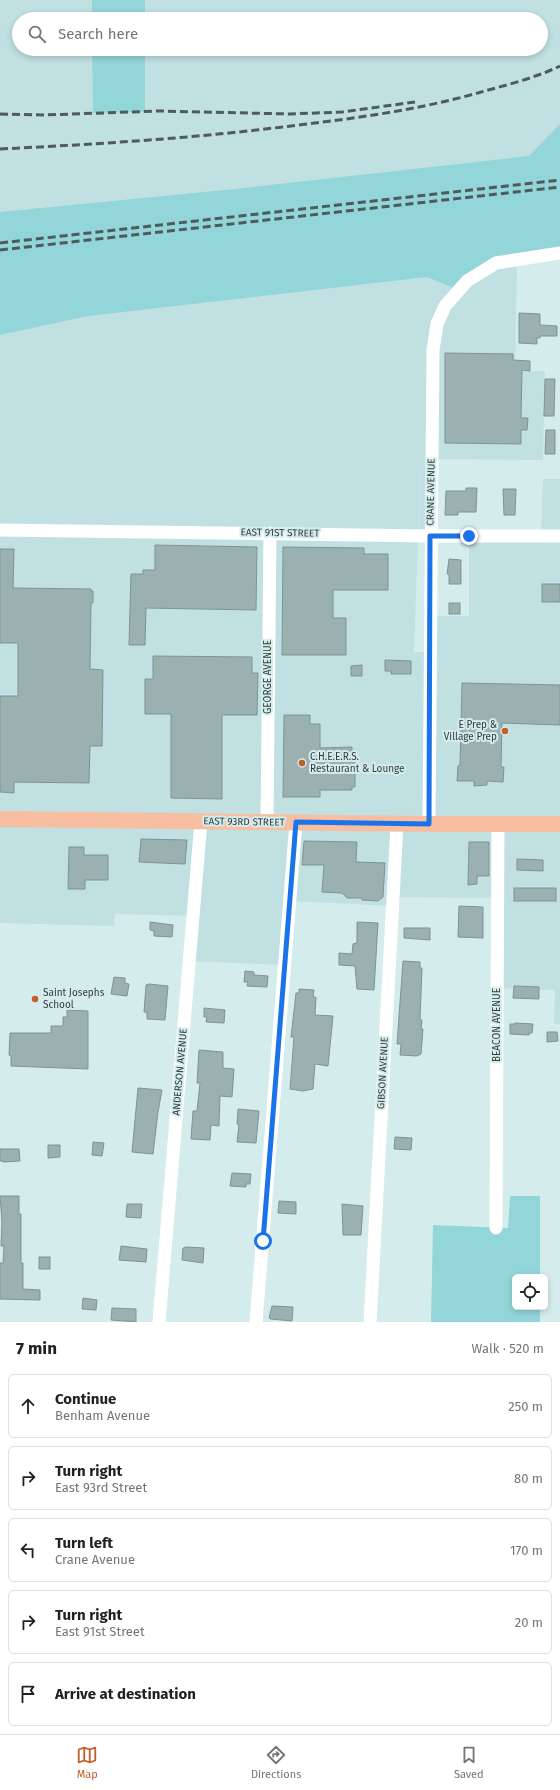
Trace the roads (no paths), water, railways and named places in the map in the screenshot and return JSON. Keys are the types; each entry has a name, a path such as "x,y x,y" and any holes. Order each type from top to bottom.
{"main road":[{"name":"EAST 93RD STREET","path":"0,818 397,824 560,824"}],"street":[{"name":"CRANE AVENUE","path":"429,824 430,536 433,350 437,324 445,306 467,281 496,263 560,253"},
{"name":"EAST 91ST STREET","path":"0,530 430,536 560,536"},
{"name":"GEORGE AVENUE","path":"267,822 270,533"},
{"name":"ANDERSON AVENUE","path":"159,1322 201,821"},
{"path":"256,1322 296,822"},
{"name":"BEACON AVENUE","path":"496,1228 498,823"},
{"name":"GIBSON AVENUE","path":"370,1322 397,824"}],"railway":[{"path":"0,149 187,137 261,130 365,116 452,100 506,85 550,71 560,66"},
{"path":"0,114 44,115 159,111 290,114 342,112 415,102"},
{"path":"0,243 560,180"},
{"path":"0,250 560,187"}],"place":[{"name":"E Prep & Village Prep","path":"505,731"},
{"name":"C.H.E.E.R.S. Restaurant & Lounge","path":"302,763"},
{"name":"Saint Josephs School","path":"35,999"}]}
